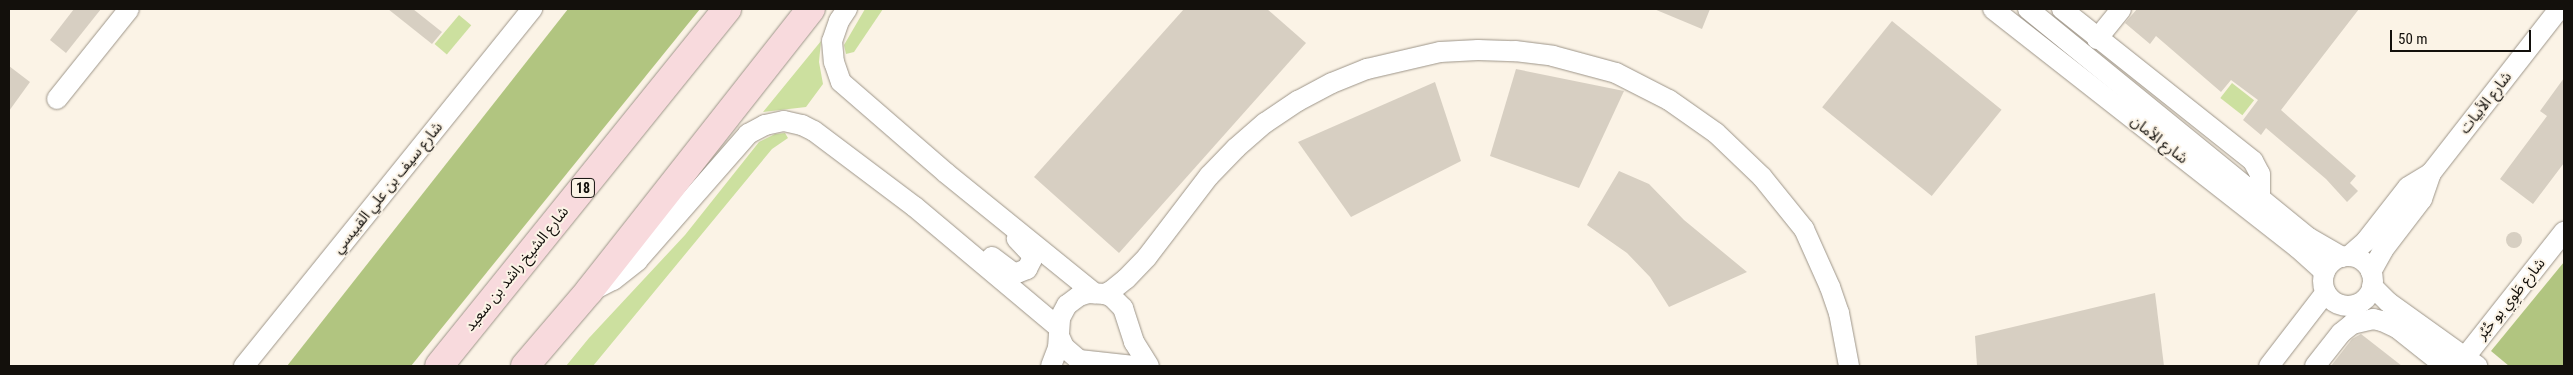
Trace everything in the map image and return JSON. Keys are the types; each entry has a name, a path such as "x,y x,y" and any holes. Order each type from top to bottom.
{"main road":[{"name":"شارع الشيخ راشد بن سعيد","path":"439,366 727,9"},
{"path":"525,366 589,291 811,9"}],"street":[{"path":"57,99 129,9"},
{"name":"شارع سيف بن علي القبيسي","path":"244,366 532,9"},
{"path":"847,9 839,21 832,41 834,62 841,82 946,174 1099,293 1112,297 1123,308 1134,342 1149,366"},
{"name":"شارع الأمان","path":"1993,9 2260,199 2309,238 2345,257"},
{"name":"شارع الأمان","path":"2028,9 2325,272"},
{"path":"2062,9 2097,39 2253,161 2260,174 2260,199"},
{"path":"2097,39 2121,9"},
{"name":"شارع الأبيات","path":"2371,279 2383,250 2422,199 2431,173 2559,9"},
{"path":"1051,366 1059,333 1060,318 1067,305 1079,296 1116,288 1135,271 1208,176 1236,148 1266,123 1298,101 1332,83 1390,63 1440,52 1478,50 1515,51 1552,56 1616,72 1669,100 1690,114 1740,155 1785,203 1804,229 1833,296 1849,366"},
{"path":"589,291 613,280 637,261 741,141 765,125 793,122 814,131 915,207 1059,333 1064,347 1079,360 1134,366"},
{"name":"شارع الأبيات","path":"2345,257 2366,241 2408,186 2431,173"},
{"path":"915,207 942,220 1012,272 1027,269 1032,259 1029,249 958,194 950,185 946,174"},
{"name":"شارع طَوِي بو حُبُر","path":"2466,363 2564,232"},
{"path":"2371,279 2366,298 2354,305 2335,302 2326,292 2323,279 2325,272 2334,260 2345,257 2362,261 2371,279 2388,302 2466,363"},
{"path":"2275,365 2326,292"},
{"path":"2315,366 2342,333 2352,324 2373,319 2382,320 2397,328 2445,366"}],"green space":[{"path":"568,9 700,9 411,366 287,366"},
{"path":"865,9 883,9 854,52 846,54 844,45"},
{"path":"459,15 471,25 447,54 435,44"},
{"path":"821,41 819,62 823,84 806,107 763,112"},
{"path":"2232,83 2254,100 2242,115 2220,98"},
{"path":"785,133 788,138 772,149 593,366 566,366 589,338 685,235 759,142 775,134"},
{"path":"2564,262 2564,365 2509,366 2491,351"}],"building":[{"path":"74,9 101,9 66,53 50,40"},
{"path":"388,9 413,9 442,32 432,44"},
{"path":"1184,9 1267,9 1306,43 1119,253 1034,177"},
{"path":"1654,9 1710,9 1702,29"},
{"path":"2137,9 2359,9 2281,110 2356,176 2350,183 2358,191 2347,202 2326,179 2266,128 2261,135 2243,120 2258,100 2231,80 2221,92 2156,36 2150,44 2125,23"},
{"path":"1892,21 2002,110 1932,196 1822,107"},
{"path":"9,66 30,82 9,111"},
{"path":"1516,69 1624,91 1579,188 1490,156"},
{"path":"2564,78 2564,163 2533,204 2500,179 2547,116 2540,111"},
{"path":"1435,82 1461,161 1351,217 1298,142"},
{"path":"1619,171 1649,184 1684,220 1747,272 1669,307 1650,277 1627,253 1587,225"},
{"path":"2514,232 2520,234 2522,240 2520,246 2514,248 2508,246 2506,240 2508,234"},
{"path":"2155,293 2164,366 1977,366 1975,336"},
{"path":"2361,334 2402,366 2331,366 2352,339"}]}
